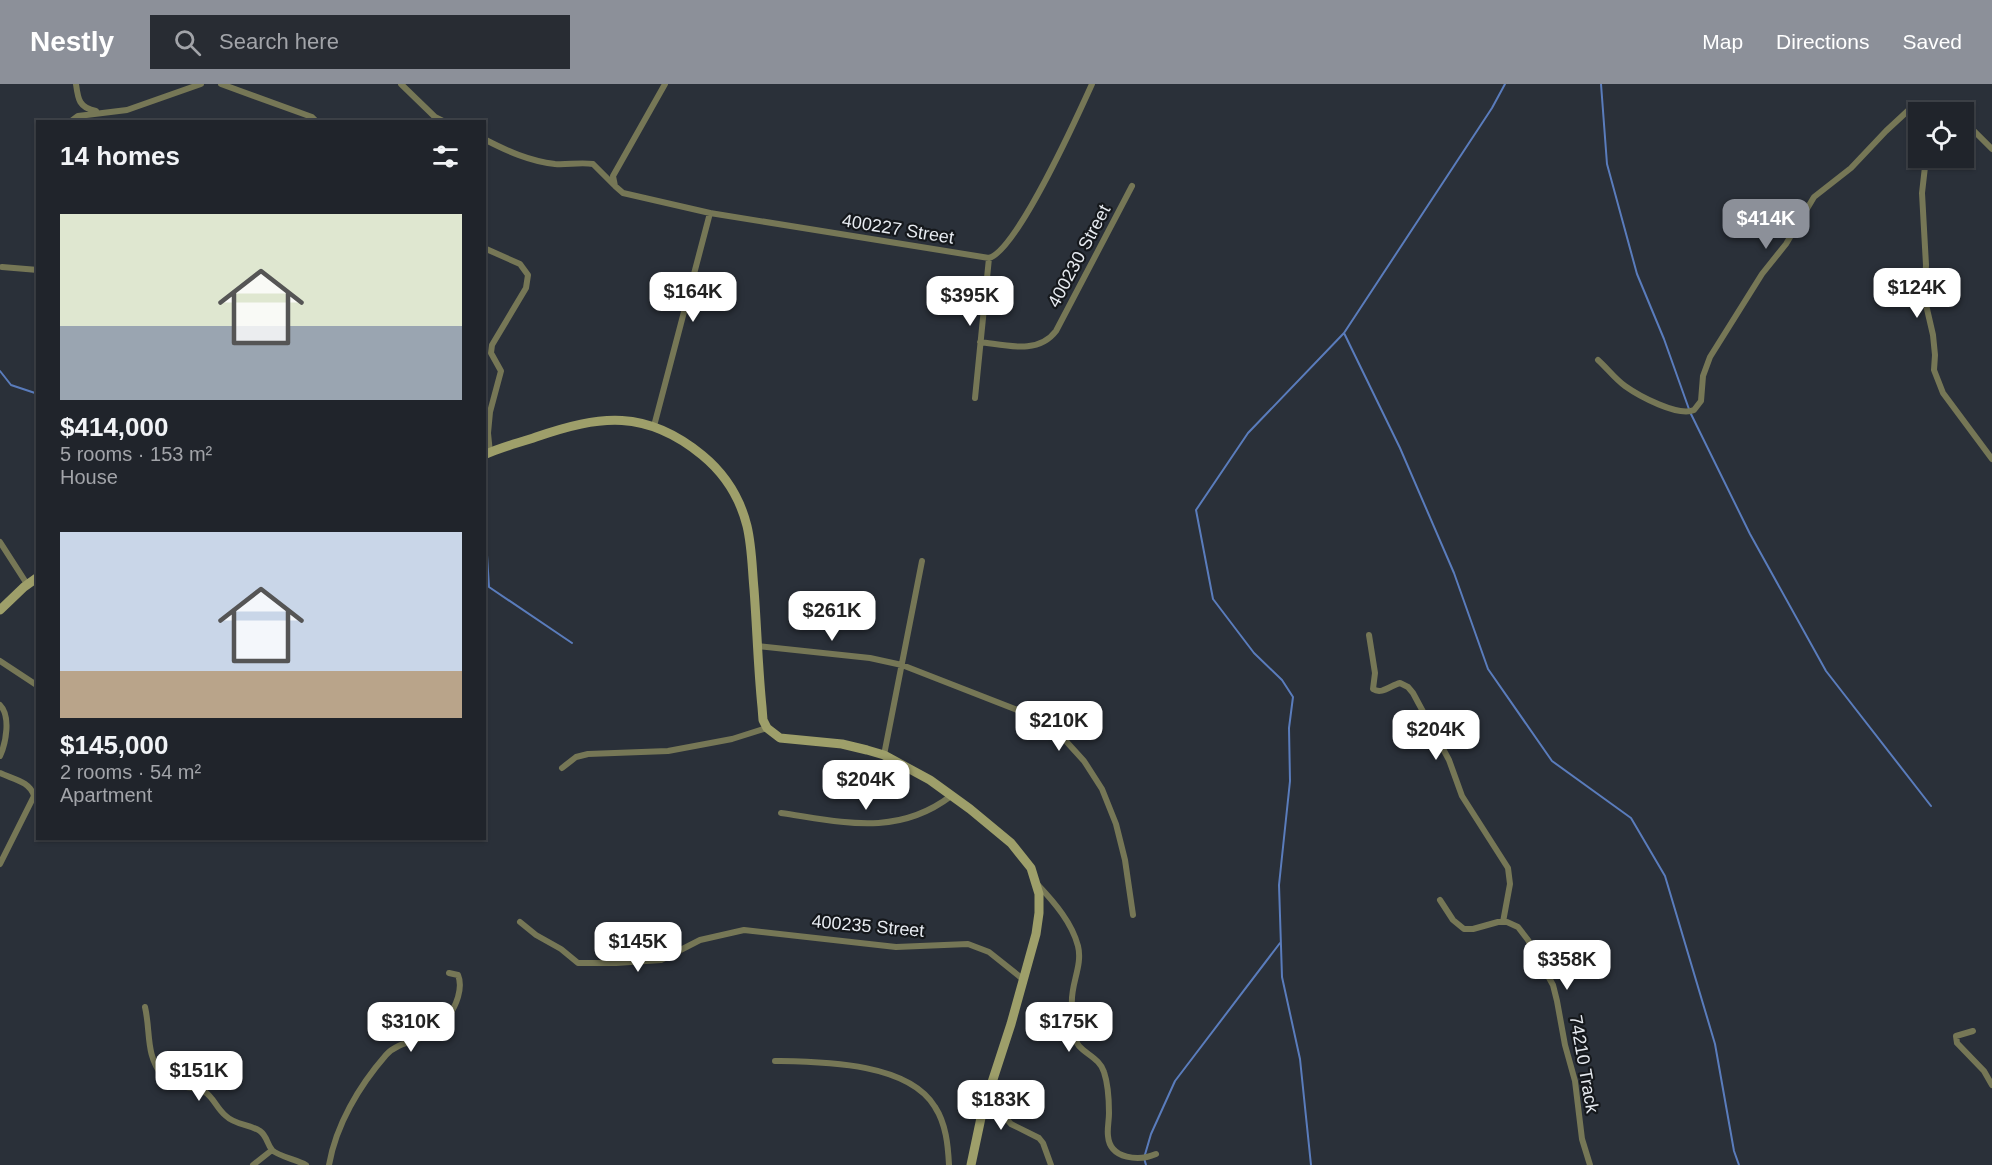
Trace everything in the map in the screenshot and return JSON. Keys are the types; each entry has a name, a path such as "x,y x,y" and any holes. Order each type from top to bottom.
{"street":[{"path":"76,84 79,100 84,108 107,113"},
{"path":"72,120 75,117 143,105 201,84"},
{"path":"221,84 276,103 314,120"},
{"path":"401,84 441,120"},
{"path":"615,186 613,176 665,84"},
{"path":"975,398 989,258 1000,253 1014,235 1061,149 1092,84"},
{"path":"1598,360 1624,385 1636,393 1681,413 1694,410 1701,401 1703,376 1710,357 1762,274 1786,244 1814,196 1851,168 1908,111"},
{"path":"1974,131 1992,149"},
{"path":"486,139 510,152 532,160 556,164 592,164 615,186"},
{"path":"1925,168 1922,193 1926,265 1924,296 1933,335 1934,370 1943,393 1992,459"},
{"name":"400227 Street","path":"615,186 623,193 710,213 989,258"},
{"name":"400230 Street","path":"980,342 1034,346 1050,339 1056,332 1132,186"},
{"path":"654,426 710,213"},
{"path":"486,249 520,264 528,274 526,288 492,345 491,353 501,371 490,412 487,454 580,423 619,420 654,426 676,436 708,460 725,479 747,526 751,552 763,720 767,728 780,738 842,744 884,755 930,780 951,796 1011,843 1030,868 1036,883 1039,913 1024,980 982,1113 971,1165"},
{"path":"2,267 36,270"},
{"path":"0,542 27,584"},
{"path":"884,755 922,580 922,561"},
{"path":"0,610 36,578"},
{"path":"1369,635 1375,673 1373,689 1379,692 1401,683 1413,693 1449,760 1462,796 1508,868 1510,884 1503,922 1464,929 1453,920 1440,900"},
{"path":"758,646 870,658 902,665 1038,718 1064,739 1084,761 1102,789 1116,824 1125,860 1133,915"},
{"path":"0,661 36,685"},
{"path":"0,705 6,712 4,743 0,756"},
{"path":"562,768 576,757 588,754 668,751 732,739 767,728"},
{"path":"0,773 26,784 34,796 0,864"},
{"path":"781,813 876,824 897,822 924,813 951,796"},
{"path":"1036,883 1067,919 1079,950 1072,993 1075,1033 1078,1044 1100,1063 1103,1069 1109,1113 1109,1141 1116,1152 1126,1156 1144,1158 1156,1154"},
{"name":"400235 Street","path":"520,922 536,935 561,949 575,962 582,963 661,960 700,940 744,930 896,947 968,944 989,952 1024,980"},
{"name":"74210 Track","path":"1503,922 1513,924 1522,931 1553,985 1575,1081 1580,1130 1590,1165"},
{"path":"329,1165 343,1120 375,1069 393,1049 435,1031 451,1013 456,1005 460,983 458,975 449,973"},
{"path":"145,1007 148,1019 148,1046 151,1056 167,1083 180,1088 203,1090 228,1119 261,1132 272,1150 306,1165"},
{"path":"1974,1031 1957,1035 1956,1040 1984,1071 1992,1085"},
{"path":"775,1061 838,1064 869,1069 902,1080 920,1090 940,1115 946,1136 949,1165"},
{"path":"994,1076 1003,1115 1011,1124 1039,1138 1051,1165"},
{"path":"253,1165 272,1150"}],"waterway":[{"path":"1311,1165 1300,1059 1282,977 1279,885 1290,781 1289,728 1293,697 1282,680 1254,653 1213,599 1196,510 1248,433 1344,333 1492,108 1505,84"},
{"path":"1601,84 1607,164 1637,274 1664,339 1690,412 1750,534 1826,671 1931,806"},
{"path":"1344,333 1400,448 1454,573 1488,669 1552,761 1631,818 1665,876 1715,1044 1734,1151 1739,1165"},
{"path":"0,371 11,385 36,393"},
{"path":"486,539 489,587 572,643"},
{"path":"1146,1165 1144,1158 1151,1134 1175,1081 1280,943"}]}
